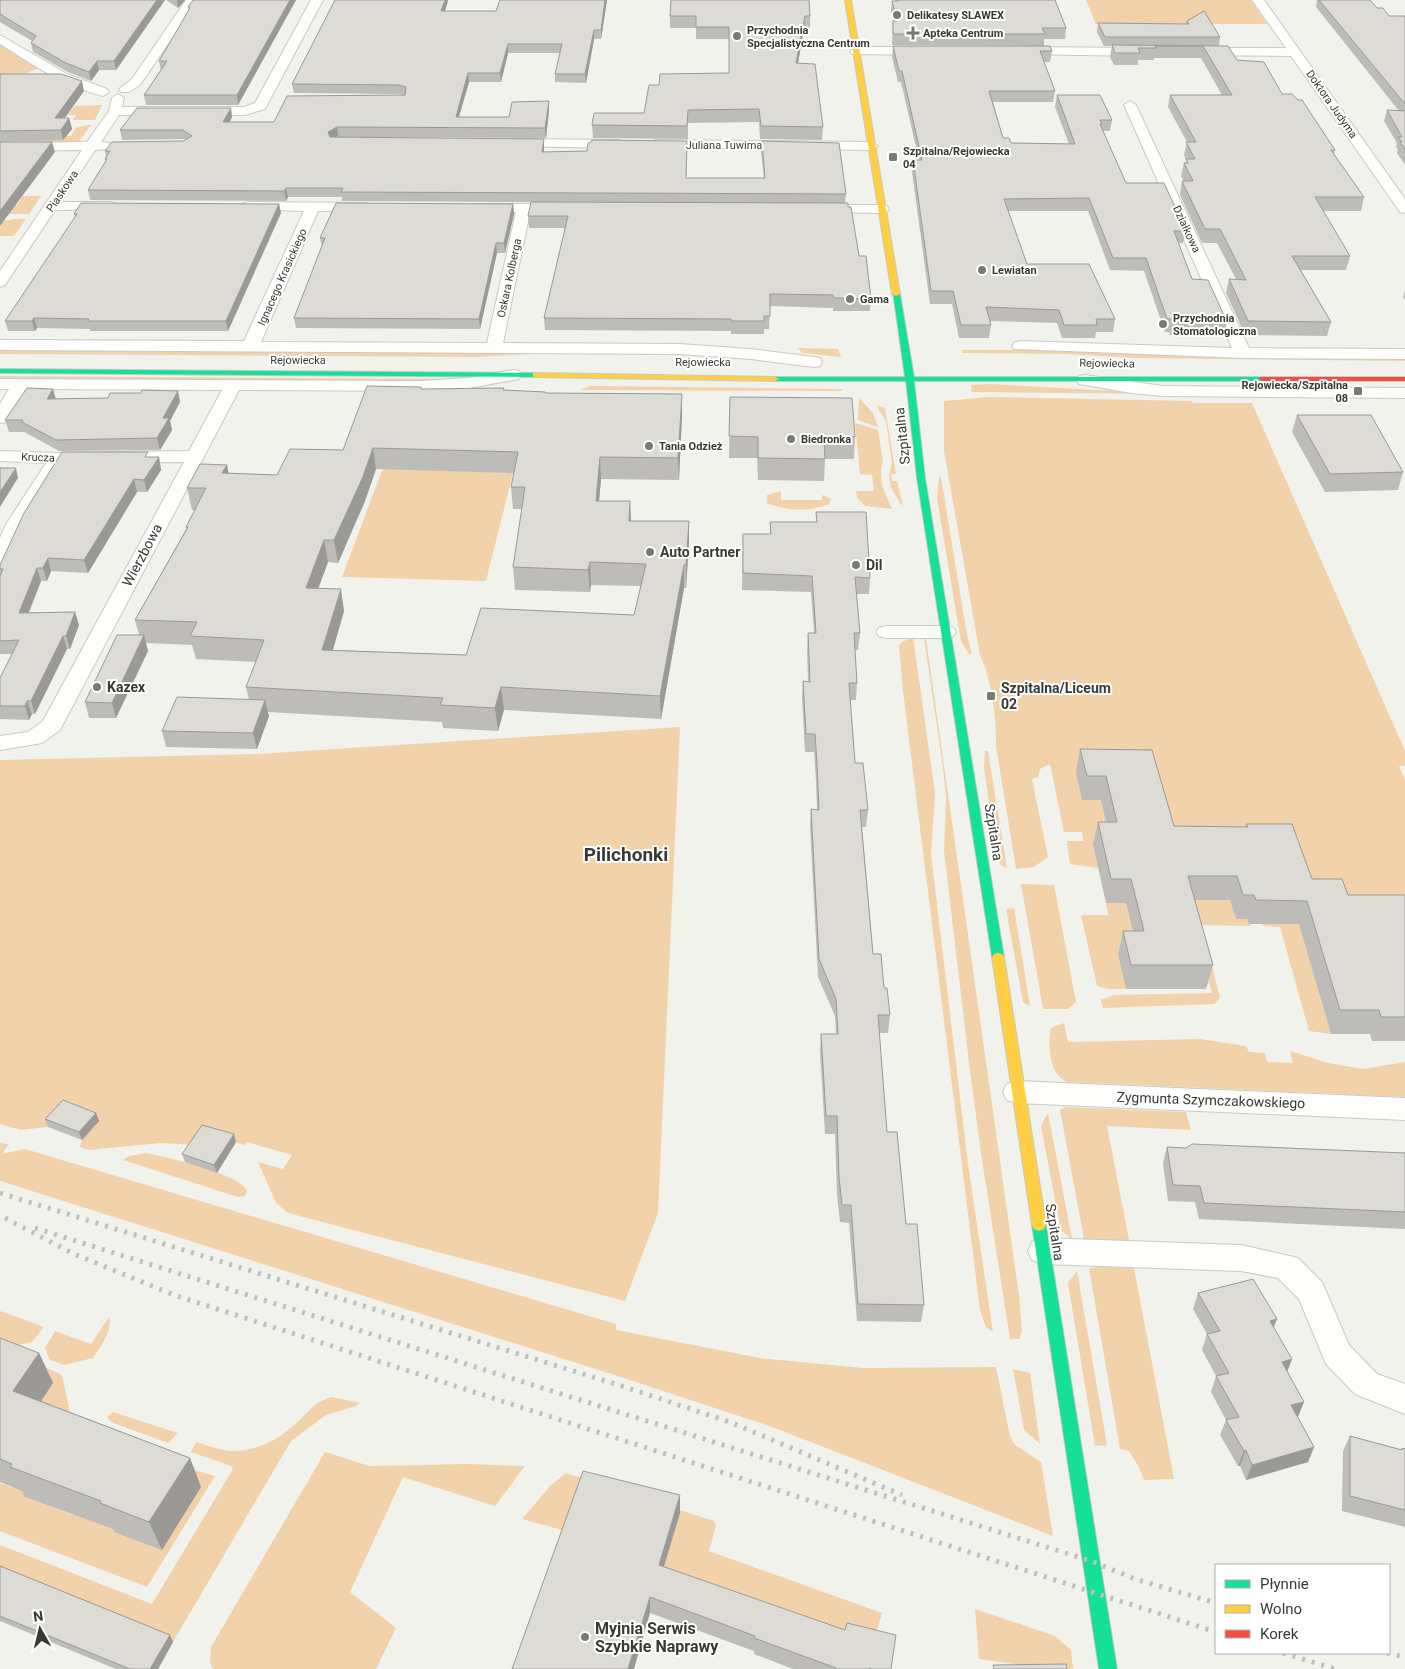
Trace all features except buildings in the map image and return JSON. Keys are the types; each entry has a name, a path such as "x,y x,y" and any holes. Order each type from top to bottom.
{"main road":[{"name":"Szpitalna","path":"848,0 910,380 921,478 985,874 1017,1092 1108,1669"},
{"name":"Rejowiecka","path":"695,362 819,362"},
{"path":"1215,364 1405,365"},
{"name":"Rejowiecka","path":"0,371 513,374 910,380 1405,379"}],"street":[{"name":"Piaskowa","path":"0,282 92,146 119,99 136,82 192,0"},
{"path":"0,39 64,79 103,92 114,89 119,99 245,111 260,106 269,99 317,0"},
{"name":"Doktora Judyma","path":"1258,0 1405,208"},
{"path":"856,51 938,51"},
{"path":"1008,52 1156,52"},
{"path":"1186,52 1295,52"},
{"path":"39,78 64,79"},
{"name":"Działkowa","path":"1130,105 1243,353"},
{"name":"Juliana Tuwima","path":"497,143 871,146"},
{"path":"0,147 122,146"},
{"path":"52,206 124,206"},
{"path":"232,206 380,207"},
{"name":"Ignacego Krasickiego","path":"250,347 313,207"},
{"path":"467,208 574,208"},
{"name":"Oskara Kolberga","path":"494,348 524,208"},
{"path":"804,209 882,209"},
{"path":"0,345 679,349 751,354 819,362"},
{"path":"1020,346 1243,353 1405,354"},
{"name":"Rejowiecka","path":"0,384 420,386 469,383 513,374"},
{"path":"1078,379 1131,388 1163,391 1405,393"},
{"path":"0,418 21,384"},
{"name":"Wierzbowa","path":"0,743 34,738 52,725 232,386"},
{"name":"Krucza","path":"0,456 58,458 196,456"},
{"path":"0,561 15,526 58,458"},
{"path":"886,632 946,632"},
{"name":"Zygmunta Szymczakowskiego","path":"1017,1092 1405,1109"},
{"path":"1043,1251 1241,1258 1287,1267 1311,1291 1337,1354 1366,1384 1405,1399"}],"shaded area":[{"path":"1086,0 1251,0 1267,24 1096,24"},
{"path":"0,41 43,66 17,77 0,77"},
{"path":"102,105 95,120 73,120 76,115 67,115 75,106"},
{"path":"91,125 78,143 35,143 45,129 48,136 71,136 76,128"},
{"path":"23,196 41,196 29,214 0,214 6,205 17,205"},
{"path":"26,219 14,236 0,236 0,224 3,220"},
{"path":"798,348 838,349 841,357 802,353"},
{"path":"0,349 545,353 478,357 0,354"},
{"path":"962,350 1057,350 1165,355 1405,358 1405,361 1136,358 1066,354 962,353"},
{"path":"0,376 456,379 414,384 0,381"},
{"path":"992,384 1165,394 972,392 971,385"},
{"path":"591,386 841,389 842,391 580,390"},
{"path":"988,397 1252,403 1405,751 1405,766 1399,766 1405,780 1405,921 1165,841 1150,786 1082,800 1101,800 1112,846 1093,846 1098,868 1070,864 1067,841 1083,841 1082,832 1064,832 1050,764 1040,769 1038,777 1032,779 1048,857 1034,867 1016,869 996,746 992,699 980,655 944,451 944,401"},
{"path":"859,398 873,413 878,427 858,420"},
{"path":"876,405 885,408 896,474 891,474 892,481 897,481 903,507 891,488 889,474 892,463 886,421"},
{"path":"855,423 878,430 883,461 881,470 882,486 892,509 865,506 857,498 856,491 874,491 872,475 860,474"},
{"path":"383,468 513,473 486,581 342,577"},
{"path":"939,477 941,477 967,635 972,654 969,654 961,641 937,499"},
{"path":"781,491 781,500 822,500 822,495 831,499 829,504 822,507 798,510 782,508 767,503 767,495"},
{"path":"913,637 935,793 931,854 968,1164 993,1332 986,1327 980,1310 903,691 899,646 902,642"},
{"path":"924,638 926,638 1019,1295 1022,1332 1019,1339 1010,1339 981,1153 944,851 946,797 943,768"},
{"path":"680,727 658,1213 625,1301 288,1213 276,1203 258,1162 283,1169 292,1155 247,1142 245,1145 204,1134 197,1145 160,1143 89,1150 80,1147 82,1140 98,1121 21,1130 0,1124 0,760 257,754"},
{"path":"985,751 988,751 1007,868 1001,865 996,853 984,767"},
{"path":"1021,884 1054,885 1076,1002 1068,1009 1043,1009"},
{"path":"1191,900 1230,900 1236,919 1247,919 1251,926 1201,925"},
{"path":"1106,903 1126,903 1139,955 1118,955 1126,989 1108,989 1097,986 1081,915 1108,915"},
{"path":"1014,908 1030,1006 1023,1002 1006,909"},
{"path":"1262,919 1298,919 1331,1034 1309,1031 1280,927 1263,926"},
{"path":"1212,966 1220,998 1214,1004 1103,1008 1101,1000 1114,995 1212,993 1204,967"},
{"path":"1064,1023 1068,1042 1200,1039 1246,1046 1249,1052 1265,1053 1267,1062 1293,1063 1290,1051 1328,1063 1363,1069 1405,1062 1405,1097 1067,1082 1055,1071 1051,1059 1050,1046 1051,1028"},
{"path":"1065,1107 1186,1112 1191,1130 1107,1126 1130,1245 1085,1244 1060,1110"},
{"path":"1048,1113 1072,1239 1063,1232 1060,1226 1041,1126"},
{"path":"0,1143 9,1144 2,1154 25,1149 616,1324 616,1330 760,1358 863,1368 996,1367 1010,1436 1015,1445 1041,1462 1053,1536 772,1427 602,1371 0,1181"},
{"path":"147,1153 202,1167 232,1178 247,1191 245,1196 238,1197 123,1160 129,1156"},
{"path":"1133,1263 1174,1479 1144,1480 1139,1467 1129,1451 1120,1449 1089,1268"},
{"path":"1077,1271 1107,1445 1095,1446 1068,1283"},
{"path":"0,1311 44,1327 32,1342 11,1347 0,1343"},
{"path":"109,1317 108,1333 93,1358 64,1365 50,1360 45,1348 55,1331 91,1344"},
{"path":"38,1364 62,1375 71,1417 28,1421"},
{"path":"1013,1369 1030,1373 1040,1444 1024,1430"},
{"path":"331,1397 360,1403 326,1415 291,1441 173,1642 0,1571 0,1545 152,1604 233,1469 231,1466 191,1452 196,1442 228,1451 259,1447 282,1435 314,1406"},
{"path":"113,1412 178,1433 168,1443 111,1422 107,1417"},
{"path":"325,1452 369,1466 468,1464 525,1466 495,1506 403,1477 350,1592 396,1628 376,1669 213,1669 210,1662 211,1647"},
{"path":"183,1467 215,1476 147,1587 0,1531 0,1483 28,1493 25,1497 73,1515 75,1511"},
{"path":"566,1473 714,1521 716,1526 709,1551 882,1613 872,1647 569,1532 522,1519 550,1486"},
{"path":"975,1609 1055,1636 1071,1650 1073,1669 1048,1669 979,1659"}],"railway":[{"path":"0,1193 625,1387 730,1422 902,1495"},
{"path":"5,1218 74,1254 174,1295 1215,1632"},
{"path":"35,1228 1091,1561 1135,1579 1215,1603"},
{"path":"1286,1654 1335,1669"},
{"path":"1390,1654 1405,1657"}],"traffic: fast":[{"path":"896,294 913,398 921,478 998,957"},
{"path":"0,371 536,375"},
{"path":"775,379 1263,379"},
{"path":"1039,1225 1108,1669"}],"traffic: slow":[{"path":"848,0 896,294"},
{"path":"536,375 775,379"},
{"path":"998,957 1039,1225"}],"traffic: jam":[{"path":"1263,379 1405,379"}],"place":[{"name":"Delikatesy SLAWEX","path":"897,15"},
{"name":"Apteka Centrum","path":"913,33"},
{"name":"Przychodnia Specjalistyczna Centrum","path":"737,36"},
{"name":"Szpitalna/Rejowiecka 04","path":"893,157"},
{"name":"Lewiatan","path":"982,270"},
{"name":"Gama","path":"850,299"},
{"name":"Przychodnia Stomatologiczna","path":"1163,324"},
{"name":"Rejowiecka/Szpitalna 08","path":"1358,391"},
{"name":"Biedronka","path":"791,439"},
{"name":"Tania Odzież","path":"649,446"},
{"name":"Auto Partner","path":"650,552"},
{"name":"Dil","path":"856,565"},
{"name":"Kazex","path":"97,687"},
{"name":"Szpitalna/Liceum 02","path":"991,696"},
{"name":"Myjnia Serwis Szybkie Naprawy","path":"585,1637"}],"district":[{"name":"Pilichonki","path":"626,854"}]}
